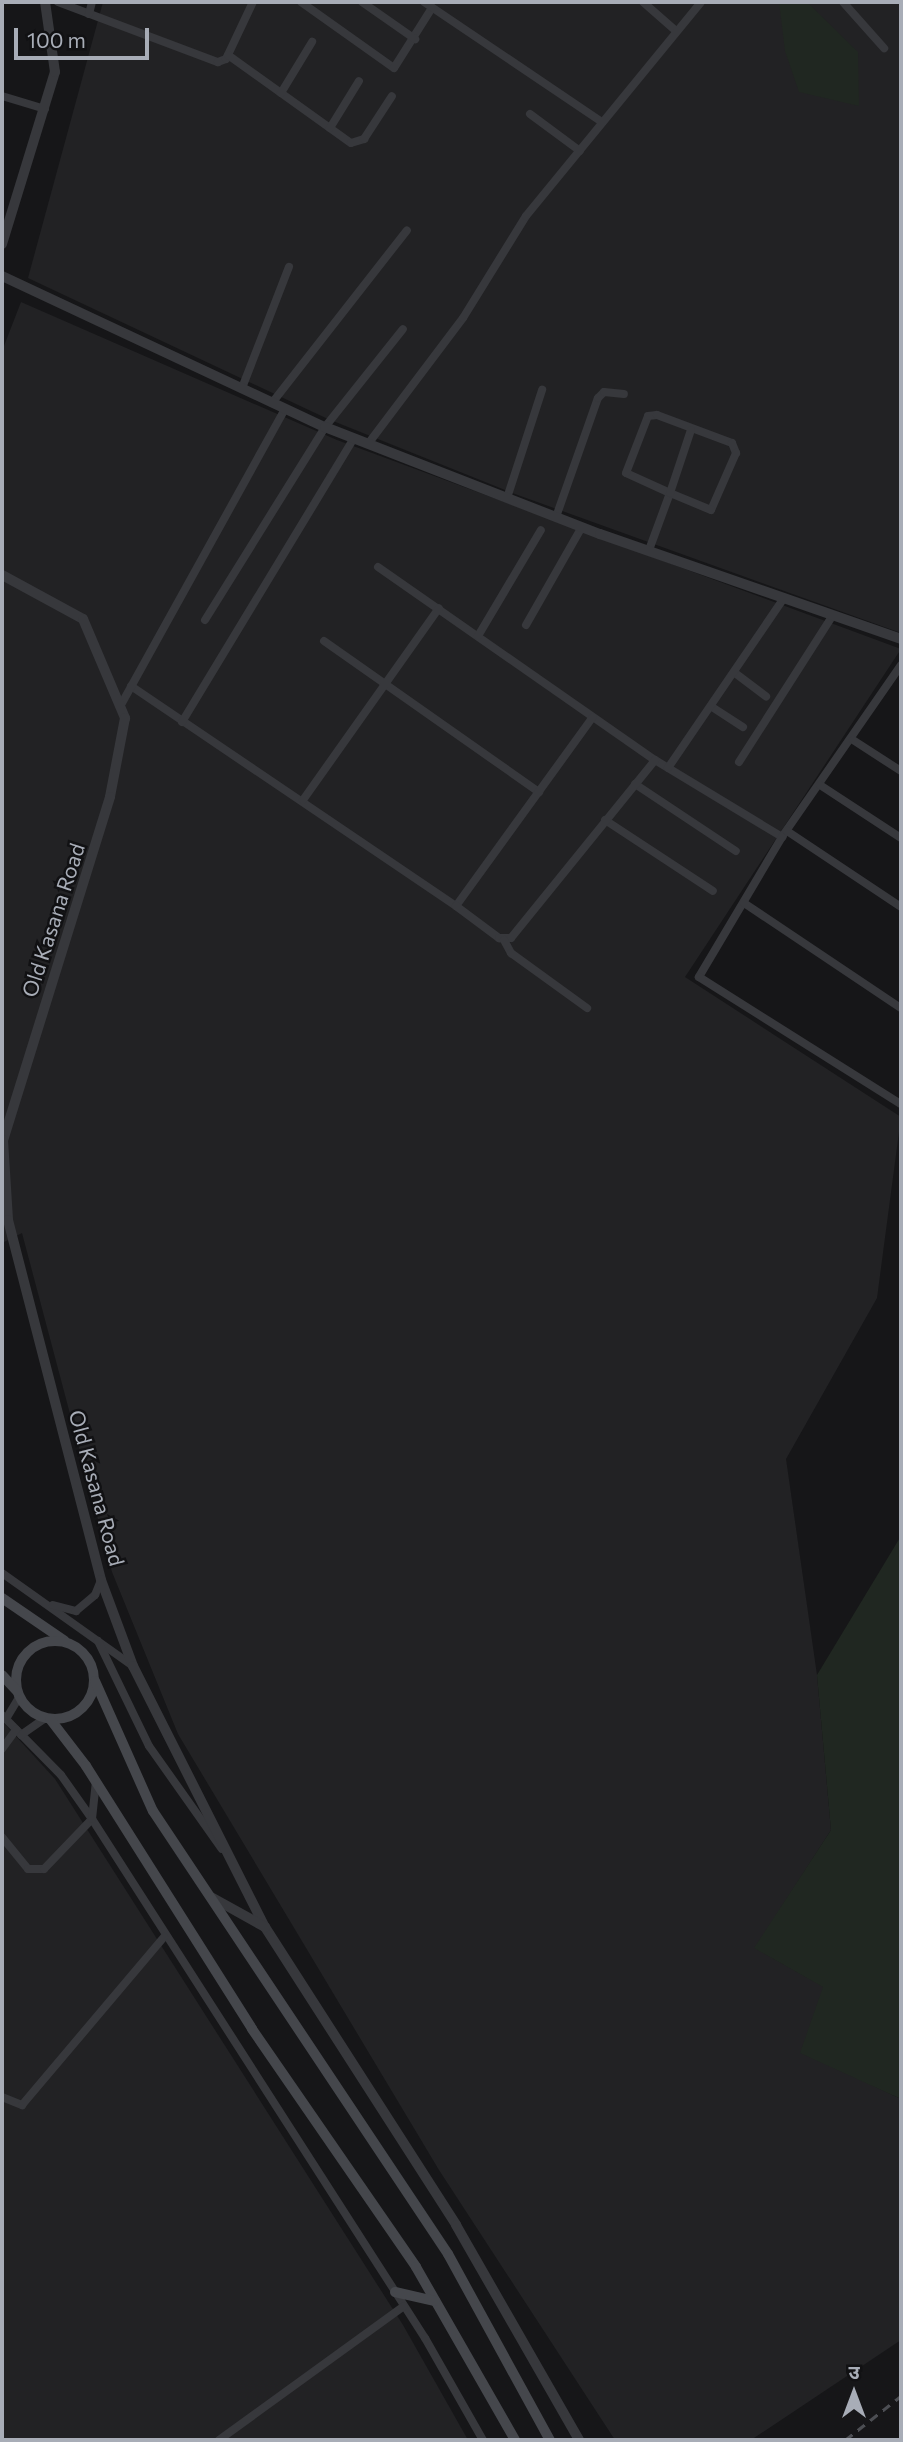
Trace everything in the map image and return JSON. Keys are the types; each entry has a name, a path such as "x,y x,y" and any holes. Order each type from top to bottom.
{"main road":[{"path":"2,1598 83,1651 153,1811 448,2255 550,2440"},
{"path":"18,1694 16,1670 26,1653 41,1642 65,1641"},
{"path":"2,1675 18,1694 47,1718 96,1781 435,2301 515,2440"},
{"path":"47,1718 81,1710 95,1681"},
{"path":"395,2292 435,2301"}],"street":[{"path":"2,244 45,109 55,58 45,2"},
{"path":"58,2 211,61 223,61 228,55 253,2"},
{"path":"89,14 92,2"},
{"path":"301,2 394,68 432,8"},
{"path":"362,2 415,38"},
{"path":"424,2 602,122"},
{"path":"643,2 676,31"},
{"path":"368,444 475,300 526,216 701,2"},
{"path":"844,2 884,48"},
{"path":"281,93 312,42"},
{"path":"228,55 330,128 358,143 392,96"},
{"path":"330,128 359,81"},
{"path":"2,96 45,109"},
{"path":"530,114 580,151"},
{"path":"272,403 407,230"},
{"path":"242,388 289,267"},
{"path":"2,276 285,409 368,444 582,527 901,639"},
{"path":"205,620 326,427 402,329"},
{"path":"507,498 542,390"},
{"path":"556,517 598,398 604,392 624,394"},
{"path":"122,703 285,409"},
{"path":"648,416 732,443 736,453 711,510 670,493 630,480 626,469 648,416"},
{"path":"649,550 691,429"},
{"path":"182,722 354,438"},
{"path":"526,625 582,527"},
{"path":"478,636 541,530"},
{"path":"379,567 655,760 784,834 901,907"},
{"name":"Old Kasana Road","path":"2,575 77,613 122,703 123,744 110,797 3,1140 8,1220 101,1580 134,1666 222,1849 265,1927 456,2225 579,2440"},
{"path":"668,768 784,598"},
{"path":"303,800 439,608"},
{"path":"739,762 833,615"},
{"path":"324,641 387,682 539,792"},
{"path":"901,666 853,740 784,834 699,977 901,1104"},
{"path":"735,673 766,696"},
{"path":"131,686 456,906 504,940 515,957 587,1008"},
{"path":"712,707 743,727"},
{"path":"456,906 593,717"},
{"path":"853,740 901,771"},
{"path":"504,940 514,935 655,760"},
{"path":"635,784 736,851"},
{"path":"820,785 901,838"},
{"path":"606,820 713,891"},
{"path":"744,903 901,1008"},
{"path":"2,1573 134,1666"},
{"path":"43,1602 76,1611 95,1595 101,1580"},
{"path":"98,1642 149,1746 222,1849"},
{"path":"18,1694 4,1717 61,1775 92,1819 164,1937 404,2306 482,2440"},
{"path":"2,1749 19,1732 47,1718"},
{"path":"2,1837 28,1869 38,1872 92,1819 96,1781"},
{"path":"208,1895 265,1927"},
{"path":"2,2097 22,2105 164,1937"},
{"path":"219,2440 404,2306"}],"shaded area":[{"path":"103,2 901,2 901,633 515,494 328,419 28,278"},
{"path":"779,2 807,2 858,52 859,106 799,92 785,51"},
{"path":"21,302 337,440 901,649 685,977 901,1117 877,1298 786,1459 817,1675 831,1830 755,1948 824,1987 857,2078 901,2099 901,2340 751,2440 615,2440 439,2170 178,1734 112,1572 22,1233 2,1243 2,351"},
{"path":"901,1536 901,2099 800,2053 823,1987 754,1948 831,1830 817,1675"},
{"path":"2,1721 55,1779 403,2325 468,2440 2,2440"}],"railway":[{"path":"845,2440 901,2396"}]}
